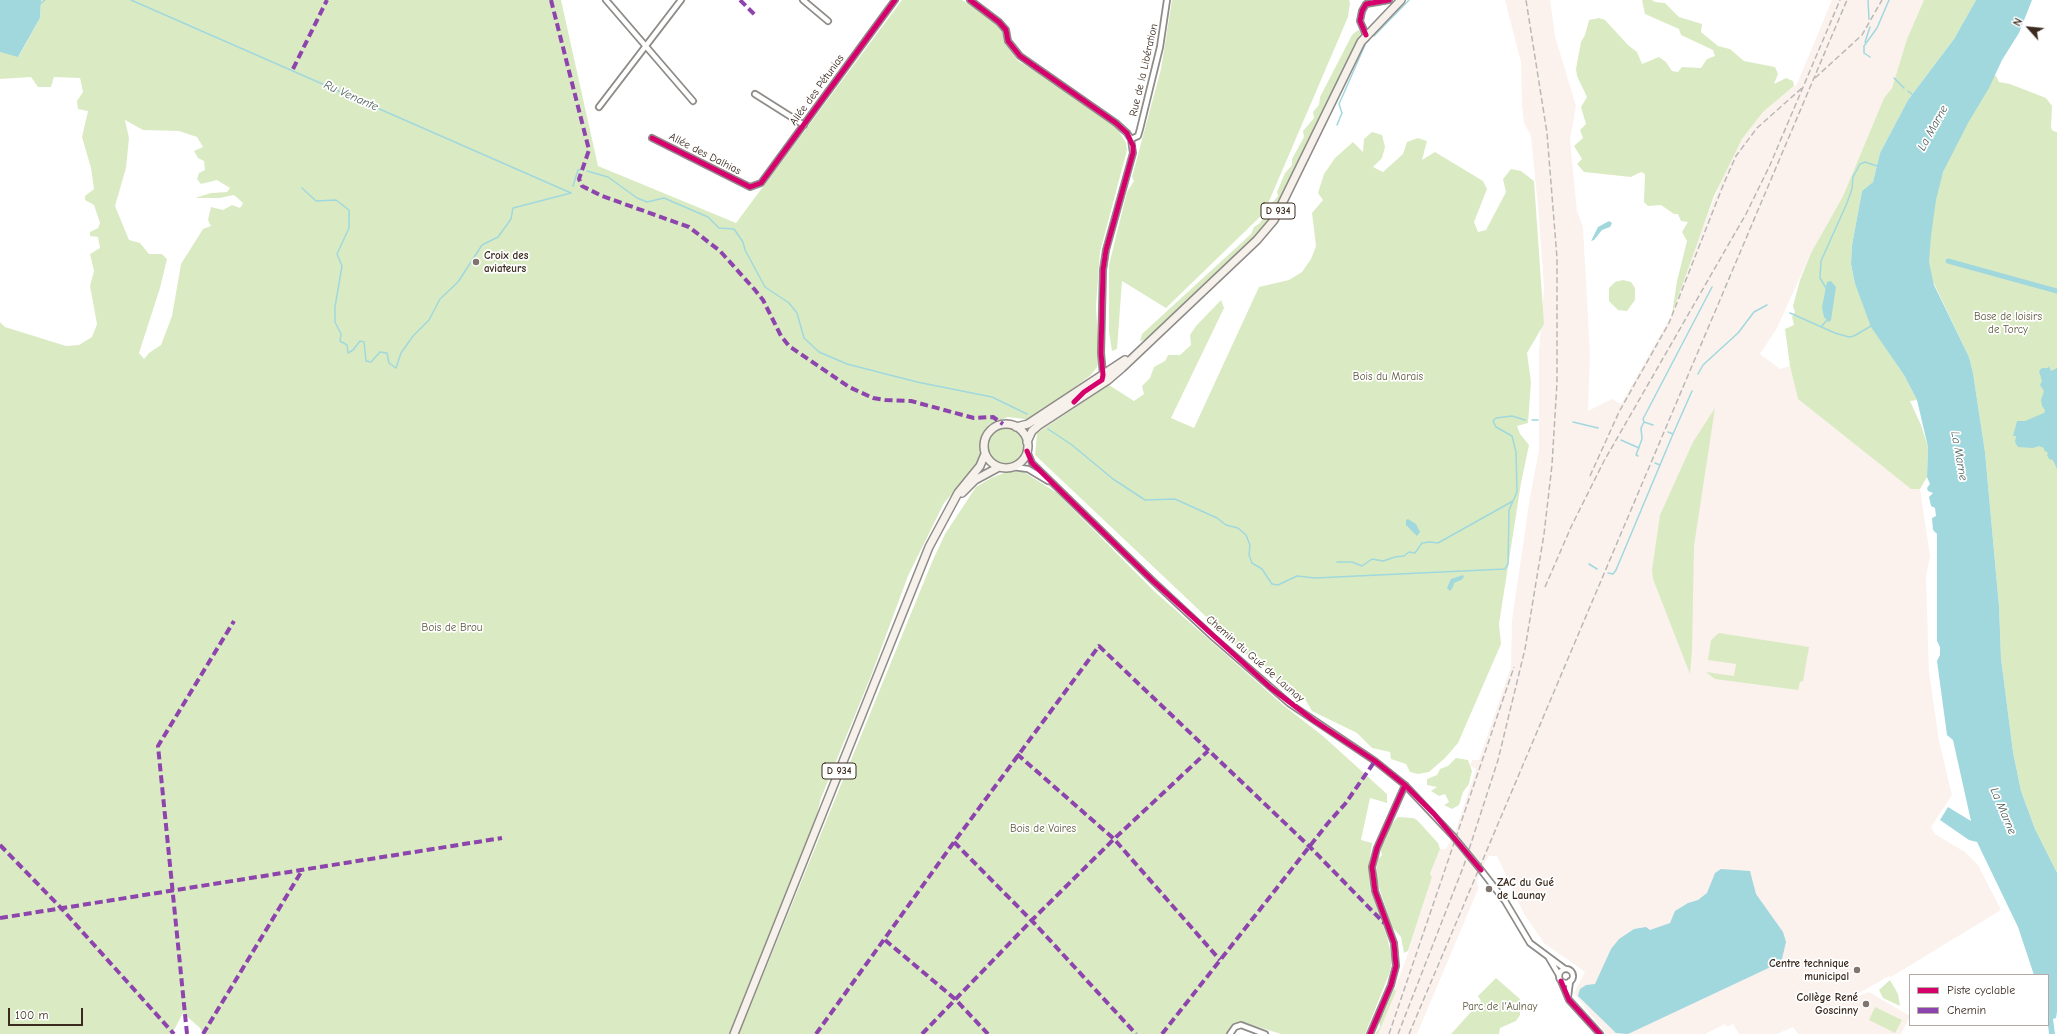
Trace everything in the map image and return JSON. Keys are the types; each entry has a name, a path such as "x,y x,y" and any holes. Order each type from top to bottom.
{"main road":[{"name":"D 934","path":"1027,442 1032,431 1039,425 1108,380 1257,240 1274,220 1356,51 1366,35 1398,0"},
{"name":"D 934","path":"1366,35 1401,0"},
{"name":"D 934","path":"1016,427 1028,424 1139,351"},
{"path":"1003,424 1016,427 1025,436 1027,442 1027,451 1024,458 1013,467 999,467 992,464 985,454 984,445 990,431 1003,424"},
{"name":"D 934","path":"734,1034 929,547 958,493 980,466 985,454"},
{"name":"D 934","path":"948,510 975,480 999,467"}],"street":[{"path":"606,0 693,101"},
{"path":"599,107 681,0"},
{"path":"803,0 828,21"},
{"name":"Allée des Pétunias","path":"750,187 761,183 896,0"},
{"path":"970,0 999,22 1006,30 1008,41 1020,56 1116,123 1131,139 1133,153 1106,250 1103,270 1100,353 1103,375 1102,380 1084,392 1074,402"},
{"name":"Rue de la Libération","path":"1131,139 1138,136 1140,129 1160,47 1167,0"},
{"path":"1366,35 1360,21 1365,2 1389,0"},
{"path":"755,94 804,125"},
{"name":"Allée des Dalhias","path":"652,138 750,187"},
{"name":"Chemin du Gué de Launay","path":"1027,451 1032,463 1174,602 1271,688 1313,720 1375,761 1405,785 1453,836 1481,870 1505,901 1530,943 1565,969"},
{"name":"Chemin du Gué de Launay","path":"1013,467 1028,469 1055,485"},
{"path":"1370,1034 1391,985 1396,966 1394,943 1375,890 1372,867 1377,848 1405,785"},
{"name":"Chemin du Gué de Launay","path":"1549,958 1558,975"},
{"path":"1568,997 1572,973 1565,969 1558,975 1568,997 1600,1034"},
{"path":"1561,981 1566,983 1570,981"},
{"path":"1230,1034 1235,1027 1241,1025 1265,1034"}],"shaded area":[{"name":"ZAC du Gué de Launay","path":"1505,0 1550,0 1555,36 1576,106 1570,140 1577,211 1583,227 1590,354 1588,411 1612,399 1621,404 1672,314 1695,247 1726,169 1742,139 1763,112 1797,84 1832,0 1924,0 1907,39 1892,88 1884,98 1843,196 1811,253 1777,328 1760,354 1780,369 1790,366 1798,399 1911,489 1920,489 1930,556 1926,577 1929,672 1939,741 1952,795 1931,827 1935,834 1965,852 1978,865 2001,910 1891,977 1889,976 1840,1004 1869,992 1909,1015 1901,1034 1798,1034 1793,1027 1777,1034 1739,1034 1733,1024 1727,1027 1725,1024 1705,1034 1606,1034 1574,993 1585,972 1544,943 1524,914 1497,856 1489,856 1478,877 1477,884 1479,887 1417,1034 1378,1034 1406,959 1432,877 1430,875 1440,849 1446,849 1455,832 1476,769 1470,766 1472,760 1479,760 1511,667 1512,620 1530,497 1539,450 1539,351 1544,287 1531,136 1524,123 1522,105 1521,62"}],"green space":[{"name":"Bois de Brou","path":"41,0 561,0 598,166 736,223 902,0 962,0 990,18 1001,29 1006,43 1018,61 1043,75 1117,128 1126,143 1127,150 1100,252 1096,306 1099,360 1097,367 1091,375 1031,420 1008,417 991,424 984,433 980,462 944,503 908,576 871,676 821,798 815,821 730,1034 203,1034 200,1028 183,1013 172,1034 0,1034 0,322 5,327 66,346 79,345 92,337 97,324 90,286 94,271 90,254 100,248 98,237 90,236 90,232 98,228 100,223 94,205 85,200 85,196 94,189 91,168 82,137 88,111 78,109 77,101 83,92 80,78 54,77 51,87 38,87 31,77 0,79 0,52 19,56 40,18","holes":["125,120 143,130 179,131 197,137 203,147 194,151 198,158 204,161 205,170 199,173 197,179 201,184 217,180 230,188 227,192 211,193 195,198 219,198 234,195 243,203 240,208 232,205 223,210 211,207 208,220 211,226 203,229 181,264 172,316 161,345 149,353 144,359 139,353 160,288 167,259 162,254 149,254 140,243 129,240 115,206 126,168 129,138"]},
{"path":"1172,0 1349,0 1350,3 1348,17 1264,213 1166,308 1122,281 1117,349 1112,351 1109,332 1109,265 1127,192 1134,181 1132,177 1161,69"},
{"path":"1642,0 1652,0 1655,2 1665,3 1679,17 1702,24 1701,32 1718,46 1730,49 1744,61 1775,67 1778,74 1774,84 1786,78 1793,81 1794,86 1763,112 1742,139 1714,196 1672,314 1677,281 1687,241 1682,232 1688,222 1681,221 1678,214 1674,214 1661,205 1648,206 1644,202 1645,174 1641,172 1631,177 1584,172 1577,164 1582,159 1574,146 1583,138 1580,130 1586,124 1581,107 1587,97 1577,76 1576,69 1581,42 1585,35 1589,20 1599,18 1605,20 1628,45 1637,52 1642,64 1659,57 1666,62 1672,71 1678,72 1682,67 1701,68 1707,59 1715,56 1713,50 1681,35 1679,29 1645,14"},
{"path":"1924,0 1976,0 1954,39 1908,100 1880,153 1873,182 1862,191 1852,245 1851,264 1855,284 1871,326 1904,375 1917,400 1910,401 1921,425 1928,447 1927,477 1920,489 1911,489 1798,399 1790,366 1785,329 1794,325 1792,317 1795,312 1793,306 1800,280 1811,253 1843,196 1884,98 1892,88 1907,39"},
{"path":"1358,30 1361,32 1361,37 1354,47 1269,221 1256,237 1146,340 1140,341 1142,334 1251,234 1254,227 1270,212 1272,203 1278,196 1277,192 1285,173 1292,165 1292,159 1304,137 1303,131 1314,118 1313,112 1319,105 1320,97 1352,35"},
{"name":"Base de loisirs de Torcy","path":"1993,75 1996,76 1999,82 2010,84 2046,98 2052,106 2051,128 2053,131 2057,132 2057,873 2035,829 2021,791 2013,752 2001,658 1999,606 1985,452 1973,373 1969,357 1927,269 1934,192 1977,96"},
{"name":"Bois du Marais","path":"1372,132 1382,135 1385,147 1382,158 1373,167 1383,172 1403,154 1407,142 1418,138 1427,141 1422,160 1435,152 1483,181 1487,189 1474,222 1478,232 1486,230 1506,192 1503,179 1511,169 1521,171 1534,181 1544,324 1527,353 1531,382 1528,423 1517,426 1520,434 1529,445 1521,483 1499,624 1501,644 1458,743 1445,758 1429,772 1418,774 1410,772 1406,764 1391,759 1390,752 1372,748 1357,733 1312,711 1302,694 1277,683 1274,672 1254,662 1035,455 1037,433 1109,385 1134,401 1144,394 1142,386 1150,378 1154,367 1165,361 1168,355 1180,355 1191,345 1190,335 1196,326 1221,300 1224,308 1171,418 1194,428 1259,287 1289,280 1302,272 1311,259 1316,246 1312,213 1323,200 1318,193 1324,174 1335,158 1353,142 1363,152 1364,139"},
{"path":"1623,280 1631,282 1635,288 1635,300 1627,311 1618,310 1609,301 1609,288 1615,282"},
{"path":"1715,408 1694,546 1692,651 1690,674 1653,579 1652,570 1660,515 1693,442"},
{"path":"1007,427 1017,430 1023,436 1026,446 1023,456 1017,462 1007,465 997,462 991,456 988,446 991,436 997,430"},
{"name":"Bois de Vaires","path":"1009,471 1024,472 1057,493 1154,591 1283,705 1323,736 1387,794 1387,803 1370,798 1361,840 1372,843 1369,864 1370,889 1387,937 1392,958 1390,972 1365,1034 1281,1034 1246,1023 1232,1028 1227,1034 739,1034 932,562 945,534 976,487 991,478"},
{"path":"1719,633 1809,647 1803,681 1800,682 1798,690 1715,679 1706,672 1734,676 1736,664 1708,660 1711,640"},
{"path":"1456,758 1468,760 1472,771 1469,784 1463,792 1459,805 1452,809 1444,805 1449,802 1445,794 1439,796 1431,791 1437,787 1427,785 1427,779 1437,775 1440,769 1448,766"},
{"path":"1398,817 1413,818 1417,820 1438,843 1440,849 1430,874 1432,877 1408,951 1404,953 1401,937 1392,927 1377,881 1378,859 1382,855 1380,847 1386,839 1385,833"},
{"name":"Parc de l'Aulnay","path":"1496,978 1520,999 1520,1015 1516,1021 1500,1028 1499,1034 1451,1034 1481,1001 1478,996"},
{"path":"1890,980 1898,994 1900,1006 1883,998 1879,990"},
{"path":"1394,989 1396,991 1378,1034 1375,1034 1380,1027 1379,1019 1384,1012"},
{"path":"1875,1007 1902,1020 1895,1033 1869,1020"}],"water":[{"path":"0,0 41,0 40,18 18,57 0,52"},
{"name":"La Marne","path":"1976,0 2032,0 2019,33 2002,60 1989,88 1968,123 1943,172 1936,200 1929,262 1934,285 1969,357 1973,373 1985,452 1999,606 2001,658 2013,752 2021,791 2035,829 2057,873 2057,1012 2056,1018 2053,1019 2055,1034 2049,1034 2048,1026 2049,974 2034,974 2018,927 1977,842 1969,840 1940,820 1948,807 1971,821 1953,740 1947,735 1937,661 1940,655 1940,647 1937,641 1937,534 1933,530 1932,518 1936,516 1935,508 1931,506 1929,497 1933,493 1928,491 1927,488 1930,484 1927,477 1928,447 1917,400 1904,375 1871,327 1855,284 1851,264 1852,245 1862,191 1873,182 1880,153 1908,100 1954,39"},
{"path":"1609,221 1612,223 1610,227 1602,230 1594,240 1591,241 1598,227"},
{"path":"1831,281 1836,287 1831,320 1829,322 1824,317 1822,307 1827,282"},
{"path":"2049,366 2051,371 2057,368 2057,469 2053,460 2049,459 2047,455 2048,453 2044,450 2044,448 2039,446 2033,448 2018,447 2015,442 2016,436 2013,436 2017,421 2025,421 2044,413 2045,410 2042,406 2041,400 2044,391 2040,385 2042,381 2039,371 2042,368 2048,368"},
{"path":"1408,519 1416,524 1420,532 1417,536 1406,525 1406,520"},
{"path":"1463,575 1464,577 1454,583 1450,591 1447,588 1451,579"},
{"path":"1721,869 1750,871 1756,894 1783,932 1786,942 1782,959 1775,965 1628,1034 1616,1033 1578,996 1580,989 1586,985 1595,984 1611,949 1619,939 1634,929 1646,927 1650,930 1670,923 1675,911 1688,903 1698,900 1707,893 1715,873"}],"waterway":[{"name":"Ru Venante","path":"39,5 45,0"},
{"name":"Ru Venante","path":"131,0 571,193"},
{"path":"1374,36 1409,0"},
{"path":"1868,0 1869,19"},
{"path":"1864,46 1877,28 1889,0"},
{"path":"1865,42 1870,27"},
{"path":"1337,125 1342,113 1339,104 1365,45"},
{"path":"1864,46 1864,53 1870,57"},
{"path":"1894,78 1904,88"},
{"path":"1908,91 1913,95"},
{"path":"1826,288 1820,278 1821,261 1847,203 1852,189 1853,177 1860,164 1865,162 1877,166"},
{"path":"573,186 578,170 580,170"},
{"path":"587,171 608,177 637,198 647,202 664,198 708,217 719,228 734,229 743,242 745,250 765,287 789,303 797,313 804,338 819,352 847,364 917,382 992,397 1027,414"},
{"path":"302,188 316,201 336,200 349,210 349,228 337,254 342,266 335,307 335,322 341,334 340,341 347,345 348,353 353,350 360,341 364,342 366,361 371,362 380,352 387,353 389,363 396,368 401,353 413,336 429,320 440,299 458,282 482,245 498,237 511,219 513,208 571,193"},
{"path":"1948,261 2057,291"},
{"path":"1644,422 1643,419 1712,287"},
{"path":"1698,374 1703,365 1738,333 1754,312 1767,305"},
{"path":"1790,313 1835,333 1849,337 1854,336 1871,326"},
{"path":"1822,326 1827,320"},
{"path":"1668,432 1673,434 1692,391"},
{"path":"1048,429 1072,445 1113,479 1145,500 1175,499 1217,518 1226,525 1238,528 1246,535 1250,545 1249,555 1252,563 1262,569 1272,584 1278,585 1297,576 1315,578 1505,569 1508,564 1509,510 1517,492 1516,452 1512,436 1496,427 1493,421 1496,418 1512,416 1525,420"},
{"path":"1532,420 1538,420"},
{"path":"1573,422 1598,428"},
{"path":"1638,456 1636,455 1642,439 1641,428 1644,422 1653,425"},
{"path":"1655,463 1660,465 1673,434"},
{"path":"1621,440 1639,448"},
{"path":"1608,573 1613,574 1616,570 1660,465"},
{"path":"1337,562 1352,562 1362,566 1372,559 1383,561 1404,556 1409,552 1415,553 1422,543 1438,543 1513,501"},
{"path":"1589,564 1597,569"}],"railway":[{"path":"1398,1034 1464,865 1498,760 1525,649 1544,534 1552,465 1557,382 1557,258 1547,133 1526,0"},
{"path":"1545,587 1571,527 1604,461 1746,214 1770,165 1840,0"},
{"path":"1409,1034 1847,0"},
{"path":"1815,78 1862,35 1882,0"},
{"path":"1590,476 1619,412 1669,323 1736,156 1757,128 1802,88"},
{"path":"1389,1034 1514,667"}],"marked path":[{"path":"293,69 327,0"},
{"path":"551,0 589,150 579,179 582,186 602,196 689,227 720,251 755,290 763,300 781,336 789,346 849,387 873,398 911,401 974,418 993,417 1003,424"},
{"path":"740,0 757,17"},
{"path":"187,1034 158,746 234,621"},
{"path":"816,1034 954,842 1099,646 1310,847 1384,923"},
{"path":"922,1034 1031,921 1114,839 1208,751"},
{"path":"1017,754 1114,839 1220,960"},
{"path":"1162,1034 1328,823 1345,804 1375,761"},
{"path":"0,918 502,838"},
{"path":"954,842 1035,924 1136,1034"},
{"path":"0,845 61,908 174,1034"},
{"path":"203,1034 303,869"},
{"path":"885,940 955,999 988,1034"}],"cycle path":[{"path":"652,138 750,187 761,183 895,0"},
{"path":"970,0 999,22 1006,30 1008,41 1020,56 1116,123 1127,133 1133,146 1133,153 1106,250 1103,270 1101,353 1102,380 1084,392 1074,402"},
{"path":"1366,35 1360,21 1362,11 1366,4 1389,0"},
{"path":"1027,451 1032,463 1153,581 1271,688 1313,720 1375,761 1405,785 1434,814 1481,870"},
{"path":"1370,1034 1391,985 1396,966 1394,943 1375,891 1372,867 1377,848 1405,785"},
{"path":"1561,981 1569,1000 1600,1034"}],"place":[{"name":"Croix des aviateurs","path":"476,262"},
{"name":"ZAC du Gué de Launay","path":"1489,889"},
{"name":"Centre technique municipal","path":"1857,970"},
{"name":"Collège René Goscinny","path":"1866,1004"}]}
